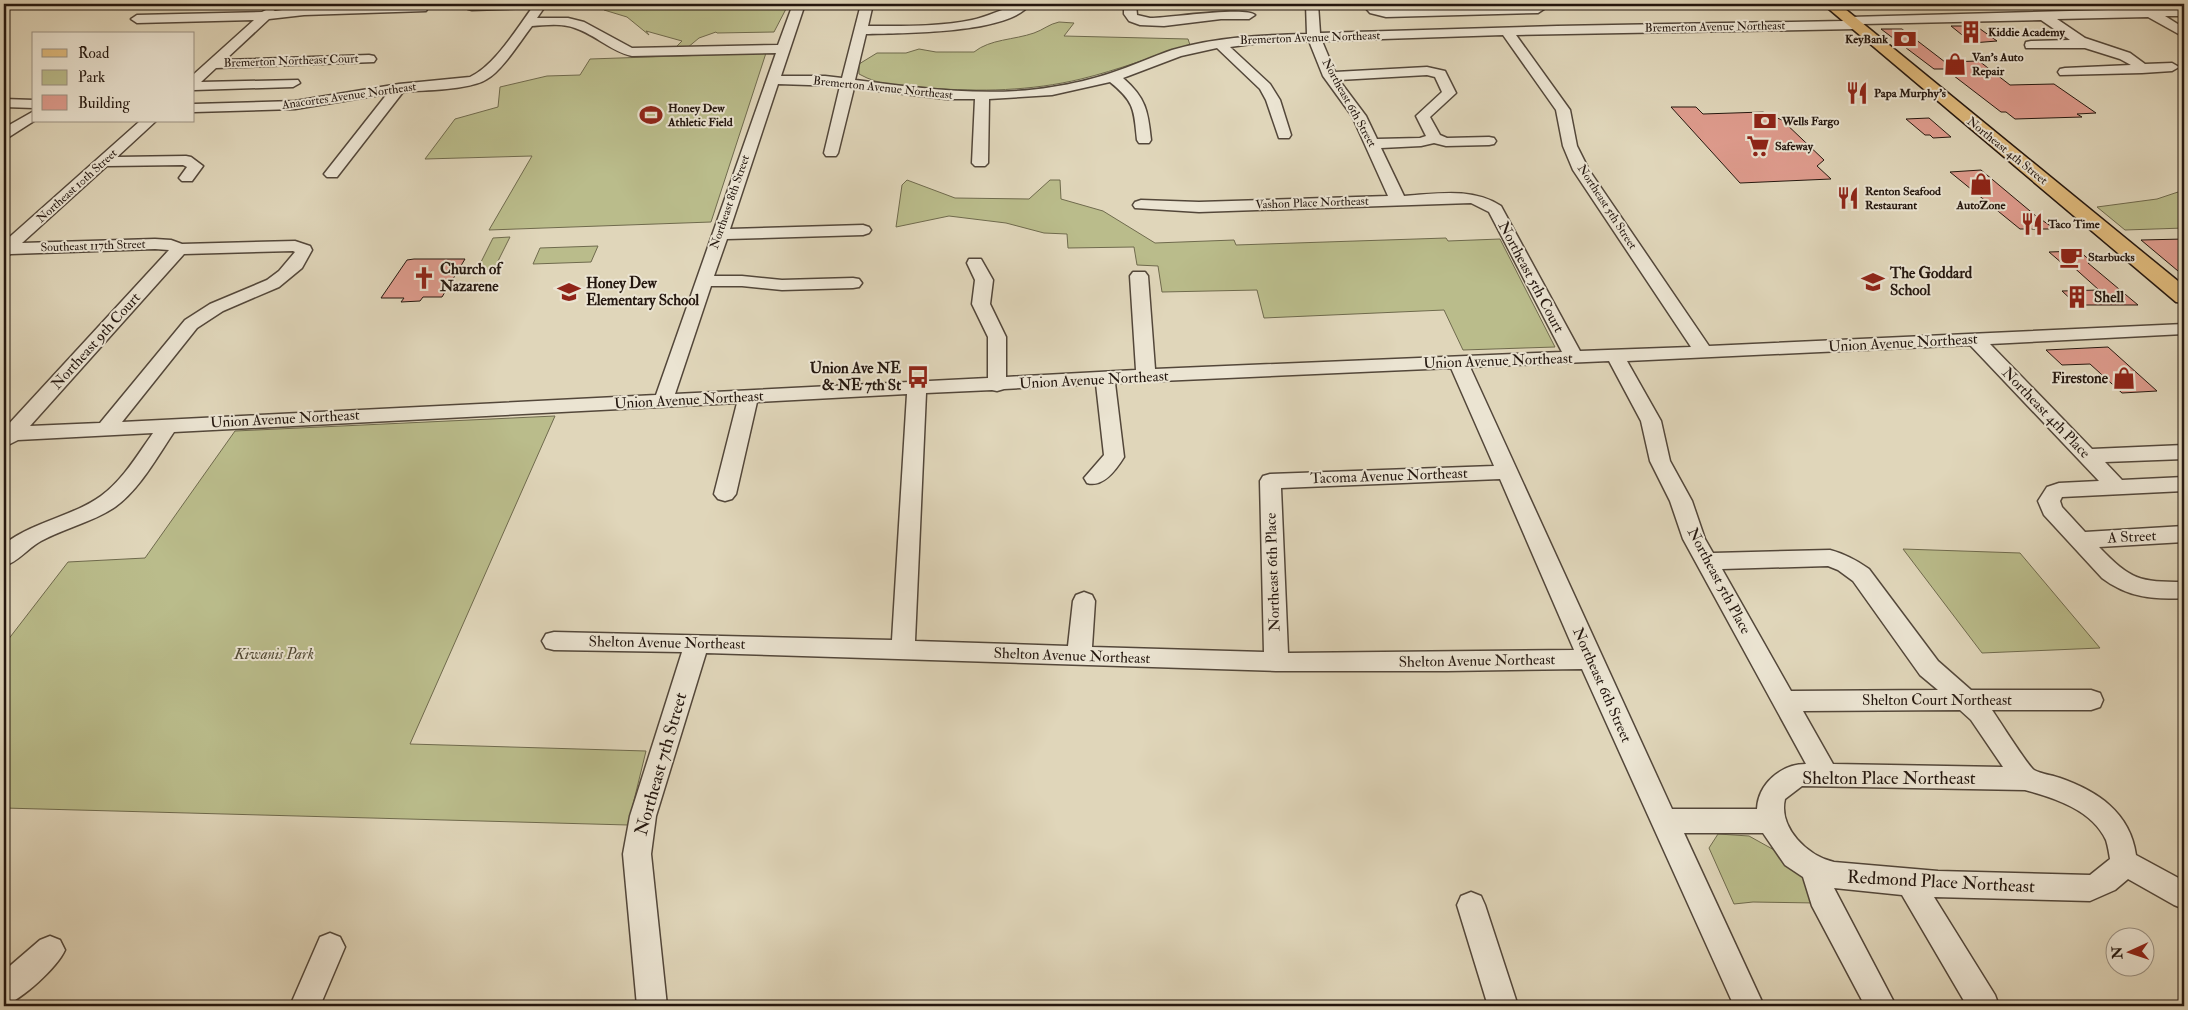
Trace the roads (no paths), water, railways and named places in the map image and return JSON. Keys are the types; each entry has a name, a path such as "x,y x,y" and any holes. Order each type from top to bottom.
{"main road":[{"name":"Northeast 4th Street","path":"1830,4 2184,297"}],"street":[{"path":"195,80 265,16 281,4"},
{"path":"474,4 472,6 549,4"},
{"path":"528,22 541,4"},
{"name":"Northeast 8th Street","path":"663,401 799,4"},
{"path":"831,153 867,4"},
{"path":"860,30 956,26 1005,15 1024,4"},
{"path":"1130,4 1130,13 1135,20 1187,21 1248,9 1251,24 1259,38"},
{"name":"Northeast 6th Street","path":"1312,4 1314,37 1330,76 1359,116 1398,200"},
{"path":"1368,4 1380,12 1448,7 1537,6 1557,30"},
{"path":"2013,4 2085,44 2131,60 2140,65 2142,69"},
{"path":"2136,4 2184,33"},
{"path":"136,19 265,16 304,11 422,8"},
{"name":"Bremerton Avenue Northeast","path":"772,80 825,80 919,93 982,96 1052,91 1113,77 1177,53 1259,38 1853,23 2184,12"},
{"path":"528,22 560,22 581,25 616,48 632,52 783,49"},
{"name":"Anacortes Avenue Northeast","path":"195,108 295,106 399,88 474,81 484,76 528,22"},
{"name":"Northeast 5th Street","path":"1506,32 1563,110 1570,146 1581,170 1704,352"},
{"path":"1220,44 1265,87 1273,100 1284,135"},
{"path":"2032,45 2085,44"},
{"name":"Bremerton Northeast Court","path":"212,64 369,59"},
{"path":"2064,72 2172,67"},
{"path":"1330,76 1408,72 1434,72 1440,74 1449,93 1423,116 1434,138"},
{"path":"1113,77 1136,97 1140,105 1144,140"},
{"path":"195,86 293,83"},
{"path":"332,174 399,88"},
{"path":"980,163 982,96"},
{"path":"4,103 32,104"},
{"path":"4,134 32,116"},
{"name":"Northeast 10th Street","path":"5,250 149,122"},
{"path":"1372,144 1421,142 1434,138 1446,142 1489,141"},
{"path":"104,162 186,160 195,166 187,178"},
{"name":"Vashon Place Northeast","path":"1141,205 1198,207 1471,198 1483,201"},
{"name":"Northeast 5th Court","path":"1483,201 1495,209 1574,358"},
{"path":"719,234 863,230"},
{"name":"Southeast 117th Street","path":"5,250 155,244 171,245 179,249"},
{"path":"106,428 192,322 213,309 256,292 286,276 301,258 304,250 295,246 179,249"},
{"name":"Northeast 9th Court","path":"7,437 179,249"},
{"path":"975,263 984,280 980,304 997,337 997,385"},
{"path":"1139,276 1146,377"},
{"path":"703,282 742,281 782,285 853,283"},
{"name":"Union Avenue Northeast","path":"7,437 106,428 997,385 1278,369 1574,358 2184,329"},
{"name":"Northeast 4th Place","path":"1975,339 2117,487"},
{"name":"Northeast 5th Place","path":"1615,356 1652,421 1660,461 1680,501 1694,539 1825,774"},
{"name":"Northeast 6th Street","path":"1458,362 1590,659 1749,1006"},
{"path":"1094,478 1114,457 1105,379"},
{"path":"903,650 917,388"},
{"path":"725,494 748,397"},
{"path":"4,558 21,542 36,532 107,503 118,493 169,425"},
{"path":"2087,456 2184,452"},
{"name":"Tacoma Avenue Northeast","path":"1270,481 1507,472"},
{"name":"Northeast 6th Place","path":"1270,481 1276,662"},
{"path":"2184,484 2059,490 2050,496 2049,501 2052,510 2110,572 2131,586 2153,591 2184,590"},
{"name":"A Street","path":"2080,540 2184,534"},
{"path":"1706,561 1830,558 1846,564 1861,575 1929,668 1980,713 2025,779 2054,785 2094,807 2110,822 2119,837 2124,862 2184,896"},
{"path":"1079,656 1084,601"},
{"name":"Shelton Avenue Northeast","path":"554,641 696,642 1276,662 1447,662 1590,659"},
{"name":"Northeast 7th Street","path":"652,1006 637,854 644,816 696,642"},
{"name":"Shelton Court Northeast","path":"1784,701 2091,700"},
{"name":"Shelton Place Northeast","path":"1771,821 1771,797 1776,788 1799,775 2025,779"},
{"path":"1664,821 1771,821"},
{"name":"Redmond Place Northeast","path":"1771,821 1782,842 1799,858 1815,870 1840,877 1910,883 2090,888 2104,884 2114,876 2124,862"},
{"path":"1815,870 1822,897 1881,1006"},
{"path":"1910,883 1984,1006"},
{"path":"1471,905 1503,1006"},
{"path":"305,1006 330,947"},
{"path":"4,991 50,950"}],"place":[{"name":"Kiddie Academy","path":"1971,32"},
{"name":"KeyBank","path":"1905,39"},
{"name":"Van's Auto Repair","path":"1955,64"},
{"name":"Papa Murphy's","path":"1857,93"},
{"name":"Honey Dew Athletic Field","path":"651,115"},
{"name":"Wells Fargo","path":"1765,121"},
{"name":"Safeway","path":"1758,146"},
{"name":"AutoZone","path":"1981,184"},
{"name":"Renton Seafood Restaurant","path":"1848,198"},
{"name":"Taco Time","path":"2032,224"},
{"name":"Starbucks","path":"2071,257"},
{"name":"Church of Nazarene","path":"424,278"},
{"name":"The Goddard School","path":"1873,282"},
{"name":"Honey Dew Elementary School","path":"569,292"},
{"name":"Shell","path":"2077,297"},
{"name":"Union Ave NE & NE 7th St","path":"918,377"},
{"name":"Firestone","path":"2124,378"}],"park label":[{"name":"Kiwanis Park","path":"274,654"}]}
